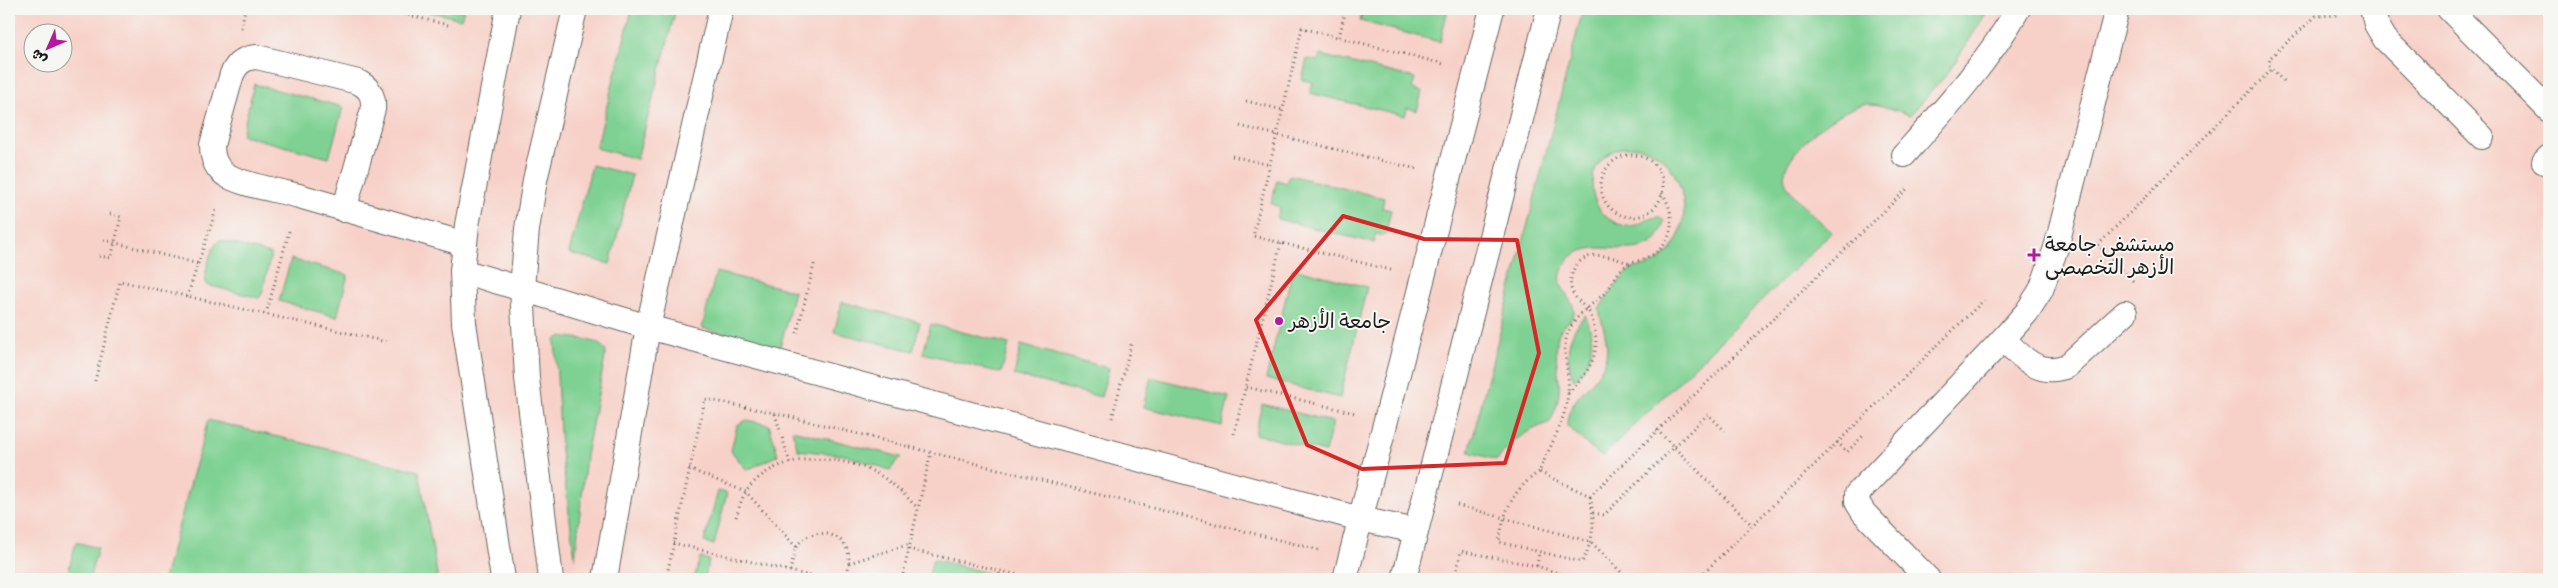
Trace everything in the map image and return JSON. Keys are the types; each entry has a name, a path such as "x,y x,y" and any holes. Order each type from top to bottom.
{"lane":[{"path":"503,579 464,323 462,271 467,225 508,9"},
{"path":"551,579 527,378 522,288 527,229 536,180 575,9"},
{"path":"605,579 648,327 720,9"},
{"path":"1348,569 1492,9"},
{"path":"1404,579 1549,9"},
{"path":"1904,155 1967,82 2018,9"},
{"path":"1928,579 1864,513 1857,502 1857,494 2004,339 2027,312 2049,273 2117,9"},
{"path":"2372,9 2376,24 2386,39 2482,137"},
{"path":"2450,9 2549,110"},
{"path":"344,210 373,108 374,100 371,92 358,82 257,57 246,58 237,65 232,74 212,145 215,162 227,175 344,210 465,244"},
{"path":"462,271 648,327 1416,532"},
{"path":"2004,339 2031,365 2041,369 2058,369 2067,366 2124,313"}],"path":[{"path":"384,9 448,24"},
{"path":"1339,37 1346,9"},
{"path":"2283,81 2268,63 2270,58 2316,16 2334,14"},
{"path":"1423,277 1253,236 1302,28 1476,72"},
{"path":"2124,313 2145,293 2098,245 2272,69"},
{"path":"1246,101 1283,110"},
{"path":"1240,126 1449,177"},
{"path":"1590,496 1593,513 1591,542 1582,562 1499,542 1503,518 1516,491 1539,472 1557,430 1568,393 1564,357 1570,329 1579,316 1606,292 1617,273 1629,264 1657,252 1670,234 1672,213 1662,193 1663,182 1660,171 1652,162 1642,156 1631,154 1620,157 1610,163 1601,184 1602,195 1608,206 1628,217 1639,216 1650,212 1658,203 1662,193"},
{"path":"1590,496 1922,174 1904,155"},
{"path":"1232,156 1270,165"},
{"path":"187,297 227,175"},
{"path":"266,314 299,196"},
{"path":"99,256 111,258 121,217 110,214"},
{"path":"104,240 199,264"},
{"path":"1234,434 1281,243"},
{"path":"1568,393 1587,374 1597,348 1594,328 1587,310 1577,300 1571,288 1571,277 1579,262 1590,256 1601,256 1629,264"},
{"path":"789,364 815,261"},
{"path":"95,380 120,281 387,342"},
{"path":"1697,579 1984,300"},
{"path":"1952,330 1957,335"},
{"path":"1104,449 1132,341"},
{"path":"1246,387 1386,421"},
{"path":"666,579 688,469 705,399 775,413 931,452 1348,569"},
{"path":"775,413 790,463"},
{"path":"1593,513 1604,515 1708,414 1726,431"},
{"path":"1657,430 1752,525"},
{"path":"1837,442 1847,452"},
{"path":"902,579 931,452"},
{"path":"736,517 746,492 758,479 790,463 831,460 852,464 871,471 890,482 918,509"},
{"path":"688,469 746,492 797,548"},
{"path":"1539,472 1590,496"},
{"path":"1425,497 1591,542 1628,579"},
{"path":"790,571 797,548 804,539 813,534 829,534 843,542 848,552 849,563 846,579"},
{"path":"672,543 823,579"},
{"path":"849,563 909,546 1035,579"},
{"path":"1455,579 1461,551 1537,566 1576,579"},
{"path":"1537,566 1539,552"},
{"path":"998,579 1000,571"}],"highlighted area":[{"path":"1343,216 1424,239 1517,240 1539,353 1505,463 1362,469 1307,445 1256,320"}],"shaded area":[{"name":"جامعة الأزهر","path":"9,9 2549,9 2549,579 9,579"}],"green space":[{"path":"418,9 464,9 461,19"},
{"path":"632,9 676,9 637,159 596,148"},
{"path":"1363,9 1448,9 1440,42 1360,21"},
{"path":"1583,9 1989,9 1948,73 1910,115 1877,105 1866,104 1855,107 1828,123 1801,146 1785,171 1785,181 1799,201 1832,232 1603,456 1594,451 1567,426 1568,415 1572,406 1598,375 1606,356 1606,338 1599,309 1629,271 1660,260 1670,250 1678,238 1684,212 1682,194 1676,177 1664,160 1649,150 1633,147 1618,149 1605,157 1596,169 1592,184 1596,203 1601,212 1609,219 1628,226 1656,217 1660,217 1664,221 1658,237 1647,246 1634,249 1588,249 1575,254 1564,266 1561,274 1562,287 1571,302 1574,312 1572,318 1561,329 1558,336 1556,358 1559,387 1556,409 1550,422 1520,436 1497,460 1469,452"},
{"path":"1320,55 1415,78 1412,89 1422,92 1417,111 1407,108 1405,116 1310,93 1313,82 1302,80 1307,59 1318,61"},
{"path":"254,84 343,107 329,158 242,135"},
{"path":"592,165 632,175 610,264 569,253"},
{"path":"1289,175 1384,198 1382,208 1391,210 1385,236 1375,234 1374,243 1277,219 1280,207 1271,204 1277,180 1287,183"},
{"path":"220,240 271,254 262,294 259,298 207,285 208,261 213,248"},
{"path":"291,259 348,275 337,317 279,301"},
{"path":"1293,268 1367,287 1340,398 1266,379"},
{"path":"716,272 794,291 780,348 702,328"},
{"path":"842,302 920,322 913,351 834,332"},
{"path":"1585,315 1591,333 1591,349 1585,365 1574,380 1569,363 1569,346 1574,330"},
{"path":"931,324 1009,344 1001,373 923,353"},
{"path":"562,336 593,342 603,347 606,352 586,456 575,559 561,451 555,340"},
{"path":"1021,345 1109,368 1101,397 1014,375"},
{"path":"1151,377 1229,397 1222,426 1143,407"},
{"path":"1262,404 1333,422 1325,452 1255,434"},
{"path":"208,420 419,471 438,579 164,579"},
{"path":"747,420 769,425 778,455 747,470 731,451 737,425"},
{"path":"792,430 901,457 890,470 845,455 798,450"},
{"path":"718,491 727,493 714,545 704,542"},
{"path":"76,542 98,548 90,576 100,579 66,579"},
{"path":"700,557 709,560 704,579 694,579"},
{"path":"933,559 995,575 994,579 928,579"}],"place":[{"name":"مستشفى جامعة الأزهر التخصصى","path":"2034,255"},
{"name":"جامعة الأزهر","path":"1279,321"}]}
